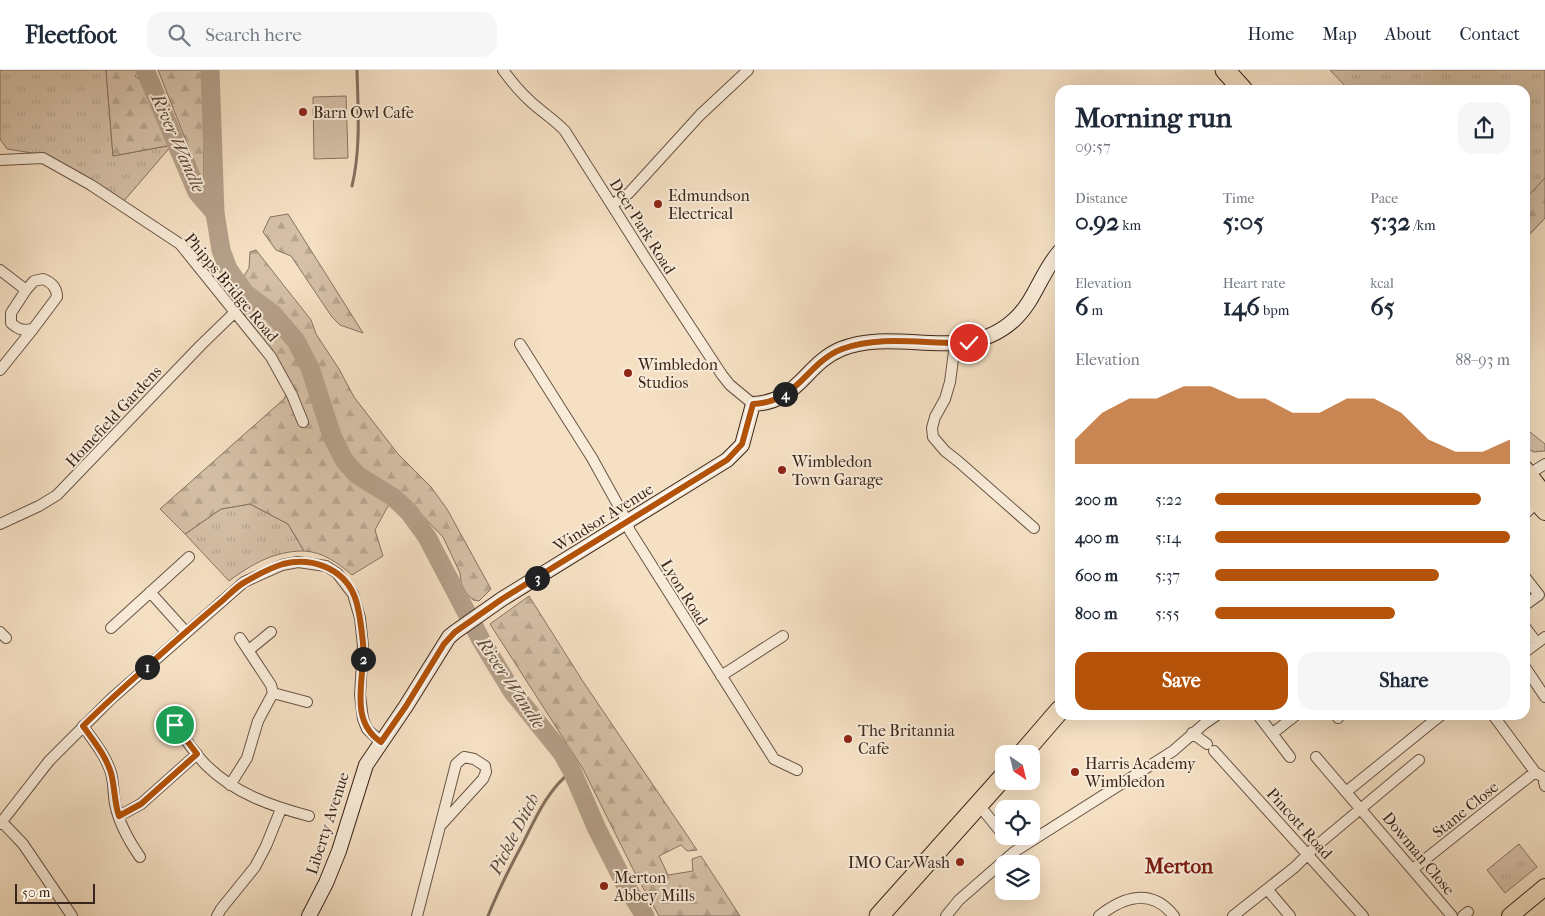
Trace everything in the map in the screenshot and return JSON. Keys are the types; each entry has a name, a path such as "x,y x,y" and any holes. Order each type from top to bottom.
{"highway":[{"path":"1216,70 1224,85"},
{"path":"1225,70 1238,85"},
{"path":"1030,745 1055,716"},
{"path":"880,916 995,786"}],"main road":[{"path":"1530,480 1542,503"},
{"path":"1530,494 1542,503"},
{"path":"1510,916 1545,887"}],"street":[{"name":"Deer Park Road","path":"503,70 514,86 530,102 555,120 565,131 722,375 730,385 753,404"},
{"path":"612,205 629,193 700,115 748,70"},
{"name":"Phipps Bridge Road","path":"0,160 44,158 91,185 180,244 271,357 292,395 303,422"},
{"path":"753,404 767,403 779,398 794,388 826,359 840,350 856,344 873,341 969,343 999,331 1024,310 1048,265 1055,257"},
{"path":"0,270 26,290"},
{"path":"0,370 33,329 57,296 57,291 49,281 43,279 34,281 26,290 11,313 10,318 18,329 33,329"},
{"name":"Homefield Gardens","path":"0,524 39,506 57,495 235,312"},
{"name":"Lyon Road","path":"520,344 592,458 630,531 664,587 774,760 797,770"},
{"path":"955,344 950,382 945,399 935,417 932,428 933,437 945,450 1034,528"},
{"name":"Windsor Avenue","path":"381,742 406,706 444,644 455,632 488,609 727,460 737,452 742,444 753,404"},
{"path":"1530,471 1545,464"},
{"path":"1530,511 1542,503"},
{"path":"110,628 189,557"},
{"path":"72,916 23,844 1,823 49,761 110,699 244,582 282,564 298,562 326,566 337,573 353,594 360,618 363,646 360,695 363,719 367,729 381,742"},
{"path":"1530,584 1538,595 1530,602"},
{"path":"150,592 186,632"},
{"path":"1530,631 1541,640 1530,648"},
{"path":"249,650 271,632"},
{"path":"721,676 783,636"},
{"path":"230,785 247,758 258,721 273,693 249,650 240,638"},
{"path":"1530,675 1545,698"},
{"path":"273,693 307,702"},
{"path":"946,916 959,900 1014,852 1173,751 1192,733 1210,720"},
{"path":"1262,720 1290,757"},
{"path":"1273,733 1290,720"},
{"path":"1346,792 1435,720"},
{"path":"1497,720 1542,778"},
{"path":"175,725 206,764 230,785 252,797 282,809 309,816"},
{"path":"83,726 112,774 119,816 126,835 140,857"},
{"name":"Pincott Road","path":"1192,733 1211,747 1363,916"},
{"name":"Liberty Avenue","path":"309,916 326,883 338,851 363,770 381,742"},
{"path":"119,816 141,804 197,754"},
{"path":"417,916 456,764 464,757 474,759 485,766 486,772 483,780 442,824"},
{"name":"Dowman Close","path":"1316,757 1452,916"},
{"path":"1233,916 1308,855 1418,760"},
{"name":"Stane Close","path":"1413,869 1542,778"},
{"path":"979,805 995,825"},
{"path":"217,916 255,867 282,809"},
{"path":"1010,845 1014,852"},
{"path":"1267,889 1290,916"},
{"path":"1098,916 1120,902 1140,898 1158,903 1174,916"}],"green space":[{"path":"0,70 106,70 113,156 172,145 123,202 45,155 7,149 0,139"},
{"path":"106,70 138,70 139,73 135,76 142,81 172,145 113,156"},
{"path":"158,70 203,70 204,186"},
{"path":"1330,70 1545,70 1545,218 1530,234 1530,85 1344,85"},
{"path":"346,96 348,158 314,159 313,97"},
{"path":"1545,178 1545,218 1530,234 1530,194"},
{"path":"288,214 363,333 340,325 332,317 291,256 276,250 263,232 270,217"},
{"path":"256,250 311,320 316,334 339,369 354,397 398,454 431,487 447,509 491,589 479,601 473,600 462,588 460,573 443,537 409,502 388,506 375,530 383,556 352,575 341,566 318,553 304,551 288,524 250,504 221,509 185,534 160,509 284,399 290,388 267,345 236,304 236,288 249,268 250,252"},
{"path":"1530,432 1545,444 1545,451 1534,452 1530,450"},
{"path":"250,504 288,524 304,551 273,556 246,569 229,581 185,534 221,509"},
{"path":"529,596 582,680 697,850 687,851 681,845 659,856 668,875 693,871 692,859 701,856 740,916 659,916 637,877 583,769 490,624"},
{"path":"1519,844 1537,867 1505,893 1487,870"}],"waterway":[{"name":"River Wandle","path":"145,70 197,192 215,213"},
{"name":"River Wandle","path":"210,70 215,213 221,250 228,269 245,293 273,314 296,341 310,368 332,436 344,460 357,475 393,497 409,512 427,537 481,640 512,691 562,753 626,886 645,916"},
{"path":"352,186 358,143 357,70"},
{"name":"Pickle Ditch","path":"488,916 543,804 556,786 572,771"}],"place":[{"name":"Barn Owl Cafe","path":"303,112"},
{"name":"Edmundson Electrical","path":"658,204"},
{"name":"Wimbledon Studios","path":"628,373"},
{"name":"Wimbledon Town Garage","path":"782,470"},
{"name":"The Britannia Cafe","path":"848,739"},
{"name":"Harris Academy Wimbledon","path":"1075,772"},
{"name":"IMO Car Wash","path":"960,862"},
{"name":"Merton Abbey Mills","path":"604,886"}],"district":[{"name":"Merton","path":"1179,866"}],"route":[{"path":"175,725 197,754 141,804 119,816 112,774 83,726 110,699 244,582 282,564 298,562 326,566 337,573 344,581 353,594 360,618 363,646 360,695 364,724 374,737 381,742 449,637 502,599 727,460 737,452 742,444 753,404 767,403 779,398 800,383 826,359 840,350 856,344 873,341 969,343"}]}
